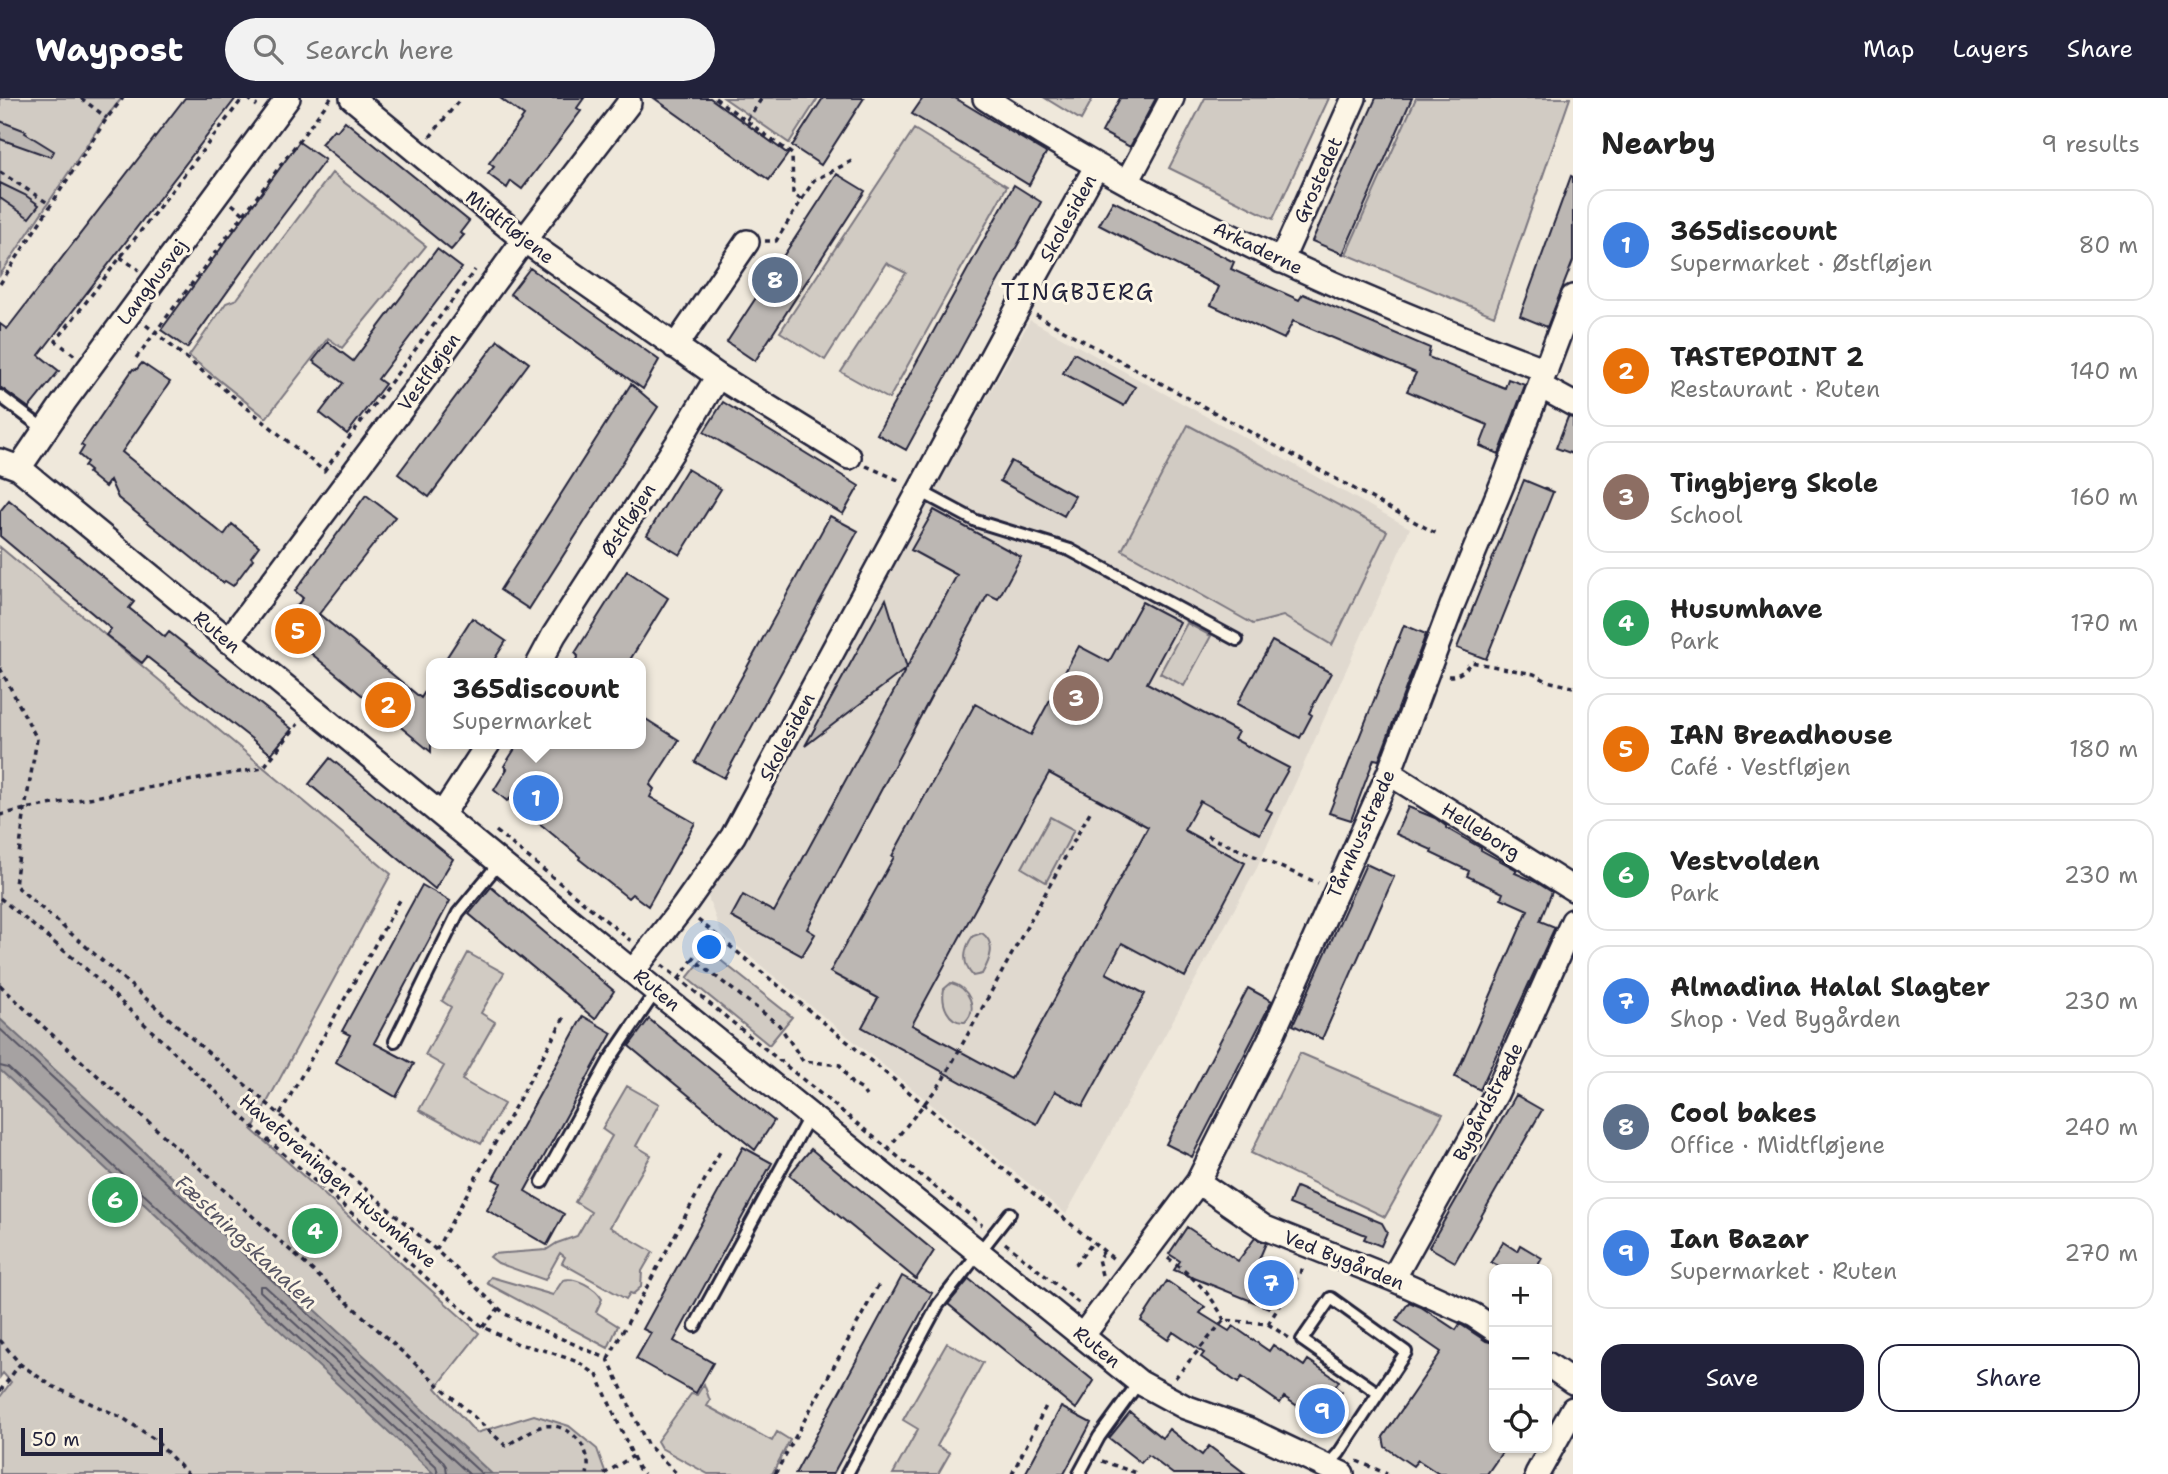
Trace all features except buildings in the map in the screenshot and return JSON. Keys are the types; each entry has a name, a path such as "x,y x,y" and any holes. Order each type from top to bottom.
{"street":[{"name":"Langhusvej","path":"9,464 45,430 288,98"},
{"name":"Midtfløjene","path":"352,98 524,240 674,347 849,457"},
{"name":"Arkaderne","path":"985,98 1096,167 1282,261 1543,378 1573,404"},
{"path":"1127,182 1172,98"},
{"name":"Grostedet","path":"1282,261 1354,98"},
{"name":"Vestfløjen","path":"228,640 436,364 524,240 629,103"},
{"name":"Skolesiden","path":"633,971 733,836 1096,167"},
{"path":"674,347 747,242"},
{"name":"Tårnhusstræde","path":"1083,1335 1198,1182 1272,1034 1389,773 1573,297"},
{"name":"Østfløjen","path":"542,658 718,376"},
{"name":"Ruten","path":"9,464 1139,1382 1185,1407 1247,1429 1334,1470"},
{"path":"442,815 485,749"},
{"name":"Helleborg","path":"1389,773 1573,889"},
{"name":"Bygårdstræde","path":"1393,1279 1496,1094 1573,921"},
{"name":"Ved Bygården","path":"1198,1182 1265,1228 1393,1279 1474,1315 1491,1327"},
{"path":"1552,1367 1573,1382"},
{"path":"1537,1474 1571,1420"}],"lane":[{"path":"0,396 45,430"},
{"path":"920,491 976,521 1070,550 1237,640"},
{"path":"395,1041 458,913 500,862"},
{"path":"542,1182 610,1059 656,991"},
{"path":"695,1326 810,1115"},
{"path":"847,1474 937,1305 1010,1213"},
{"path":"1334,1470 1339,1453 1406,1352 1331,1298 1302,1340 1378,1393"},
{"path":"1079,1474 1099,1437 1139,1382"}],"path":[{"path":"81,98 107,118"},
{"path":"0,284 107,118 123,98"},
{"path":"89,367 56,341 243,98"},
{"path":"136,358 331,98"},
{"path":"417,152 461,98"},
{"path":"715,98 792,153 793,194 802,200"},
{"path":"747,120 762,98"},
{"path":"747,242 776,241 814,180 854,160"},
{"path":"0,172 51,205"},
{"path":"130,311 324,471 480,262"},
{"path":"1019,306 1437,534"},
{"path":"849,457 920,491"},
{"path":"1426,674 1454,677 1464,671 1471,662 1534,674 1547,681 1573,687"},
{"path":"0,668 37,739 15,885 436,1250 505,1314 608,1359 647,1444 677,1474"},
{"path":"0,815 263,768 311,709"},
{"path":"873,1167 941,1083 1090,812"},
{"path":"1207,836 1336,891"},
{"name":"Haveforeningen Husumhave","path":"0,898 85,968 263,1136 483,1327 519,1344 578,1362 597,1375 638,1468 644,1474"},
{"path":"279,1114 400,900"},
{"path":"683,907 1130,1273"},
{"path":"679,979 714,933"},
{"path":"693,959 779,1025 803,1061 840,1065 852,1084 866,1096"},
{"path":"0,985 506,1446 540,1427 553,1426 566,1430 579,1440 586,1452 587,1474"},
{"path":"436,1250 565,1016"},
{"path":"608,1359 722,1148"},
{"path":"1075,1265 1093,1242"},
{"path":"1150,1245 1189,1273 1216,1304 1224,1320"},
{"path":"1268,1324 1316,1248"},
{"path":"775,1474 880,1282"},
{"path":"483,1327 499,1308"},
{"path":"1224,1320 1268,1324 1293,1341 1302,1340"},
{"path":"1172,1382 1224,1320"},
{"path":"0,1340 20,1364 52,1386 123,1418 154,1439 188,1474"},
{"path":"0,1391 20,1364"},
{"path":"1012,1474 1047,1404"},
{"path":"604,1474 633,1456"},
{"path":"1089,1457 1139,1474"}],"shaded area":[{"path":"0,98 122,98 103,121 0,275"},
{"path":"724,98 818,98 789,143"},
{"path":"1045,98 1093,98 1081,120"},
{"path":"1205,98 1329,98 1273,219 1169,168"},
{"path":"1416,98 1570,98 1494,316 1346,254"},
{"path":"914,129 1007,186 889,399 841,372 906,273 886,263 825,360 780,332"},
{"path":"332,173 426,246 342,348 328,338 266,418 189,356 226,303 237,299"},
{"path":"1030,320 1410,528 1257,868 1066,1214 721,933 708,897"},
{"path":"1188,425 1387,531 1332,645 1283,616 1253,624 1122,550"},
{"path":"0,547 391,874 252,1130 479,1333 436,1388 476,1433 534,1415 569,1426 597,1449 606,1474 0,1474 0,1397 11,1382 3,1373 0,1377"},
{"path":"1187,623 1211,636 1184,686 1160,673"},
{"path":"1050,817 1074,830 1046,882 1022,868"},
{"path":"982,933 987,937 991,952 982,974 973,976 967,967 967,946 973,936"},
{"path":"709,951 792,1017 769,1045 687,978"},
{"path":"468,953 504,973 481,1013 495,1022 462,1080 504,1104 481,1144 419,1110 444,1066 425,1055 451,1007 442,1001"},
{"path":"951,983 963,989 970,999 971,1011 965,1022 954,1019 947,1012 944,989"},
{"path":"1300,1053 1443,1114 1385,1217 1251,1153"},
{"path":"627,1086 659,1104 636,1146 651,1155 610,1227 653,1252 642,1271 641,1287 633,1294 630,1293 626,1299 562,1263 565,1257 560,1253 545,1280 498,1263 490,1257 493,1254 546,1250 577,1236 591,1212 575,1202 612,1136 602,1129"},
{"path":"491,1277 553,1295 563,1280 579,1281 590,1287 602,1299 596,1312 618,1326 608,1348 488,1284"},
{"path":"947,1343 983,1363 937,1446 950,1453 938,1474 893,1474 918,1429 903,1420"},
{"path":"704,1384 710,1401 707,1406 772,1441 777,1432 790,1440 772,1474 708,1474 661,1448 657,1441 691,1394 697,1395"}],"water":[{"path":"0,1019 492,1474 434,1474 0,1070"}],"place":[{"name":"Cool bakes","path":"775,280"},
{"name":"IAN Breadhouse","path":"298,631"},
{"name":"Tingbjerg Skole","path":"1076,698"},
{"name":"TASTEPOINT 2","path":"388,705"},
{"name":"365discount","path":"536,798"},
{"name":"Vestvolden","path":"115,1200"},
{"name":"Husumhave","path":"315,1231"},
{"name":"Almadina Halal Slagter","path":"1271,1283"},
{"name":"Ian Bazar","path":"1322,1411"}],"district":[{"name":"TINGBJERG","path":"1078,292"}],"water label":[{"name":"Fæstningskanalen","path":"246,1242"}]}
